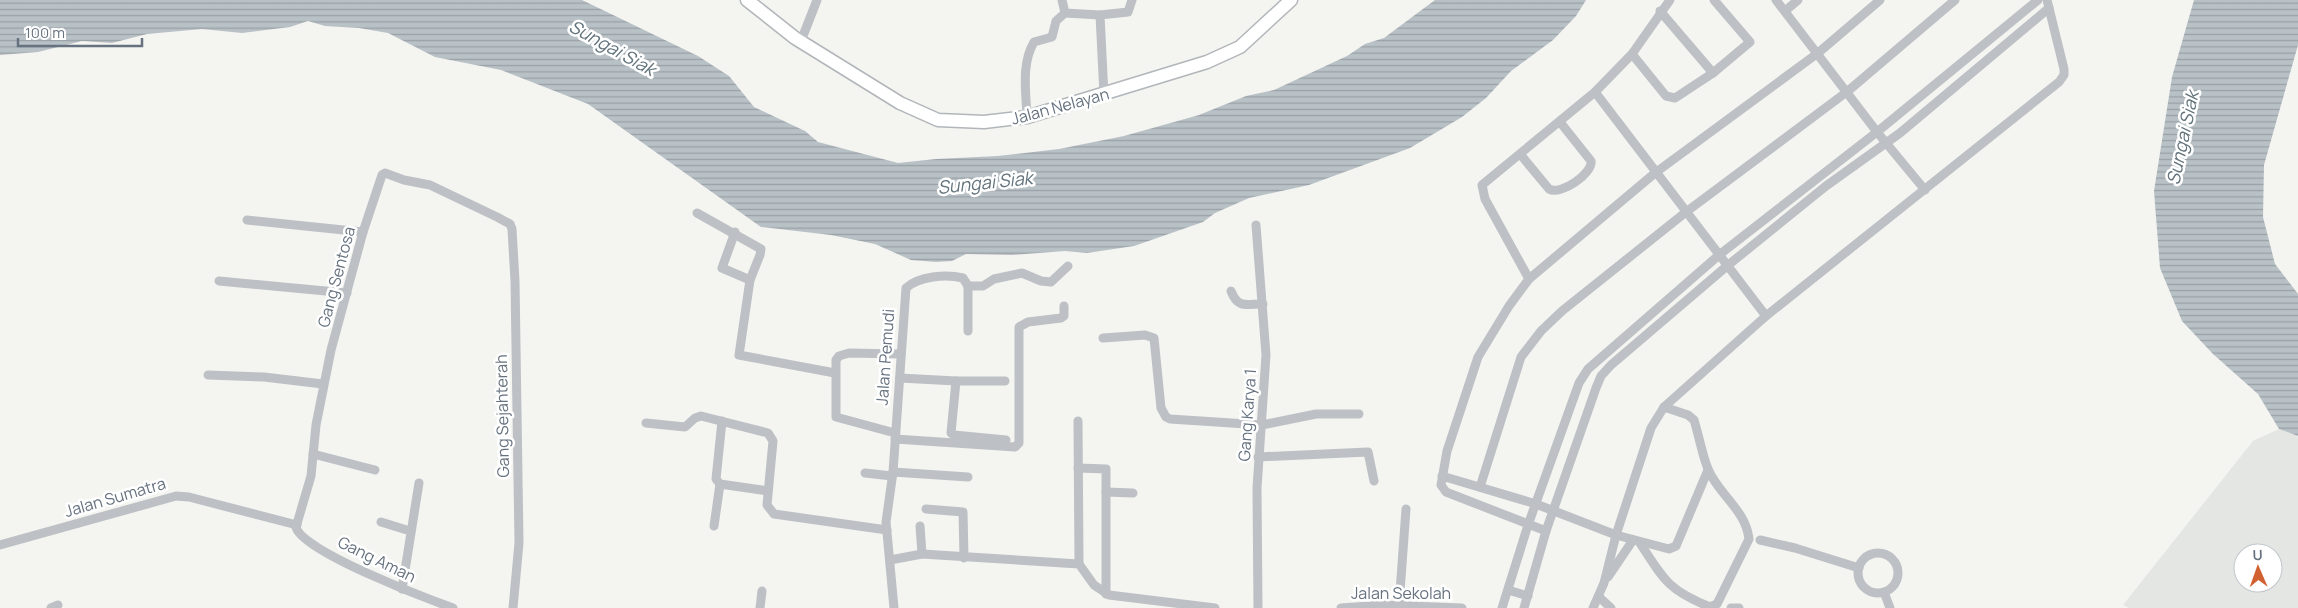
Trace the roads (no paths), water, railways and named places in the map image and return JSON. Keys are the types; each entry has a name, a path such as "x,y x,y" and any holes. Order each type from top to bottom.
{"main road":[{"name":"Jalan Nelayan","path":"747,0 801,41 900,103 938,120 984,122 1027,117 1208,62 1240,47 1291,0"}],"street":[{"path":"801,41 817,0"},
{"path":"1062,0 1065,12"},
{"path":"1027,117 1026,73 1029,50 1034,42 1052,37 1056,21 1065,12 1100,15 1128,12 1132,0"},
{"path":"1529,279 1485,199 1482,187 1595,92 1632,54 1660,11 1670,0"},
{"path":"1632,54 1666,96 1672,99 1713,72 1750,42 1714,0"},
{"path":"1776,0 1877,132 1925,190"},
{"path":"1785,11 1798,0"},
{"path":"1546,531 1446,492 1441,485 1447,451 1478,357 1509,306 1529,279 1655,173 1818,53 1880,0"},
{"path":"1480,487 1522,357 1541,331 1562,311 1686,212 1848,92 1955,0"},
{"path":"1502,608 1528,525 1579,383 1588,369 1719,255 1877,132 2038,0"},
{"path":"1524,608 1546,531 1601,376 1620,357 1826,186 1887,143 2048,4 2064,68 2062,78 1766,316 1664,407 1651,428 1616,535 1604,583 1593,608"},
{"path":"1660,11 1713,72"},
{"path":"1100,15 1104,95"},
{"path":"1595,92 1766,316"},
{"path":"1520,154 1549,189 1556,192 1562,191 1589,170 1592,161 1560,122"},
{"name":"Gang Sentosa","path":"297,525 311,476 323,384 363,232 382,175 385,173 404,180 430,185 510,224"},
{"path":"697,214 735,232 761,249 750,280 739,355 835,373"},
{"path":"247,220 363,232"},
{"name":"Gang Sejahterah","path":"510,224 513,235 515,281 518,524 513,608"},
{"name":"Gang Karya 1","path":"1256,225 1266,355 1262,425 1258,456 1258,608"},
{"path":"735,232 722,268 750,280"},
{"path":"968,330 968,286 983,286 994,279 1022,273 1041,281 1051,282 1068,266"},
{"name":"Jalan Pemudi","path":"894,608 886,512 892,474 906,288 918,280 955,276 963,278 968,286"},
{"path":"219,280 347,292"},
{"path":"1231,291 1235,301 1240,304 1263,304"},
{"path":"901,354 844,354 836,360 836,417 895,436 1015,447 1018,443 1019,327 1028,322 1061,318 1064,316 1064,306"},
{"path":"1104,338 1145,335 1154,338 1161,408 1166,417 1262,425 1316,414 1359,414"},
{"path":"1588,369 1601,376"},
{"path":"208,375 264,377 323,384"},
{"path":"900,378 1005,381"},
{"path":"956,381 951,433 954,435 1006,440"},
{"path":"1637,541 1666,583 1686,598 1715,607 1749,539 1747,527 1742,518 1708,470 1694,420 1688,415 1664,407"},
{"path":"646,423 685,427 695,418 701,416 768,433 772,438 767,505 774,514 887,530"},
{"path":"722,421 716,479 720,484 768,491"},
{"path":"1078,421 1078,564 1094,585 1106,594 1194,608 1215,608"},
{"path":"1258,456 1368,452 1374,480"},
{"path":"313,454 375,470"},
{"path":"1078,468 1106,469 1106,594"},
{"path":"1442,476 1554,510 1616,535 1669,549 1676,546 1708,470"},
{"path":"864,473 968,477"},
{"path":"402,589 419,484"},
{"path":"714,526 720,484"},
{"path":"1106,492 1133,494"},
{"name":"Jalan Sumatra","path":"0,545 176,496 297,525"},
{"path":"926,509 963,512 964,558"},
{"path":"1400,606 1406,509"},
{"path":"381,522 410,531"},
{"name":"Gang Aman","path":"297,525 297,531 301,535 342,561 402,589 453,608"},
{"path":"920,526 922,554"},
{"path":"1760,540 1859,568"},
{"path":"1604,583 1637,541"},
{"path":"890,560 922,554 1078,564"},
{"path":"1872,554 1881,554 1894,561 1898,570 1898,579 1893,587 1884,592 1875,593 1862,586 1858,578 1859,568 1863,560 1872,554"},
{"path":"1508,590 1528,596"},
{"path":"760,608 762,591"},
{"path":"1884,592 1890,608"},
{"path":"1599,597 1611,608"},
{"name":"Jalan Sekolah","path":"1341,608 1400,606 1462,608"},
{"path":"1731,608 1739,608"}],"water":[{"name":"Sungai Siak","path":"0,0 582,0 698,56 729,76 754,107 805,131 818,142 898,163 998,156 1059,149 1124,136 1199,115 1246,96 1274,90 1347,56 1365,44 1384,38 1435,0 1586,0 1576,16 1553,40 1511,71 1486,98 1462,117 1410,148 1309,185 1249,198 1215,213 1203,222 1134,246 1087,253 1065,251 1012,255 966,254 952,261 936,262 911,260 875,244 831,235 761,227 588,104 501,70 435,57 388,33 359,28 325,26 308,21 290,27 242,33 202,29 147,34 112,43 82,41 38,52 0,55"},
{"name":"Sungai Siak","path":"2194,0 2298,0 2298,45 2264,165 2263,217 2275,264 2298,294 2298,436 2279,429 2258,394 2213,354 2182,321 2160,268 2154,191 2172,77"}]}
